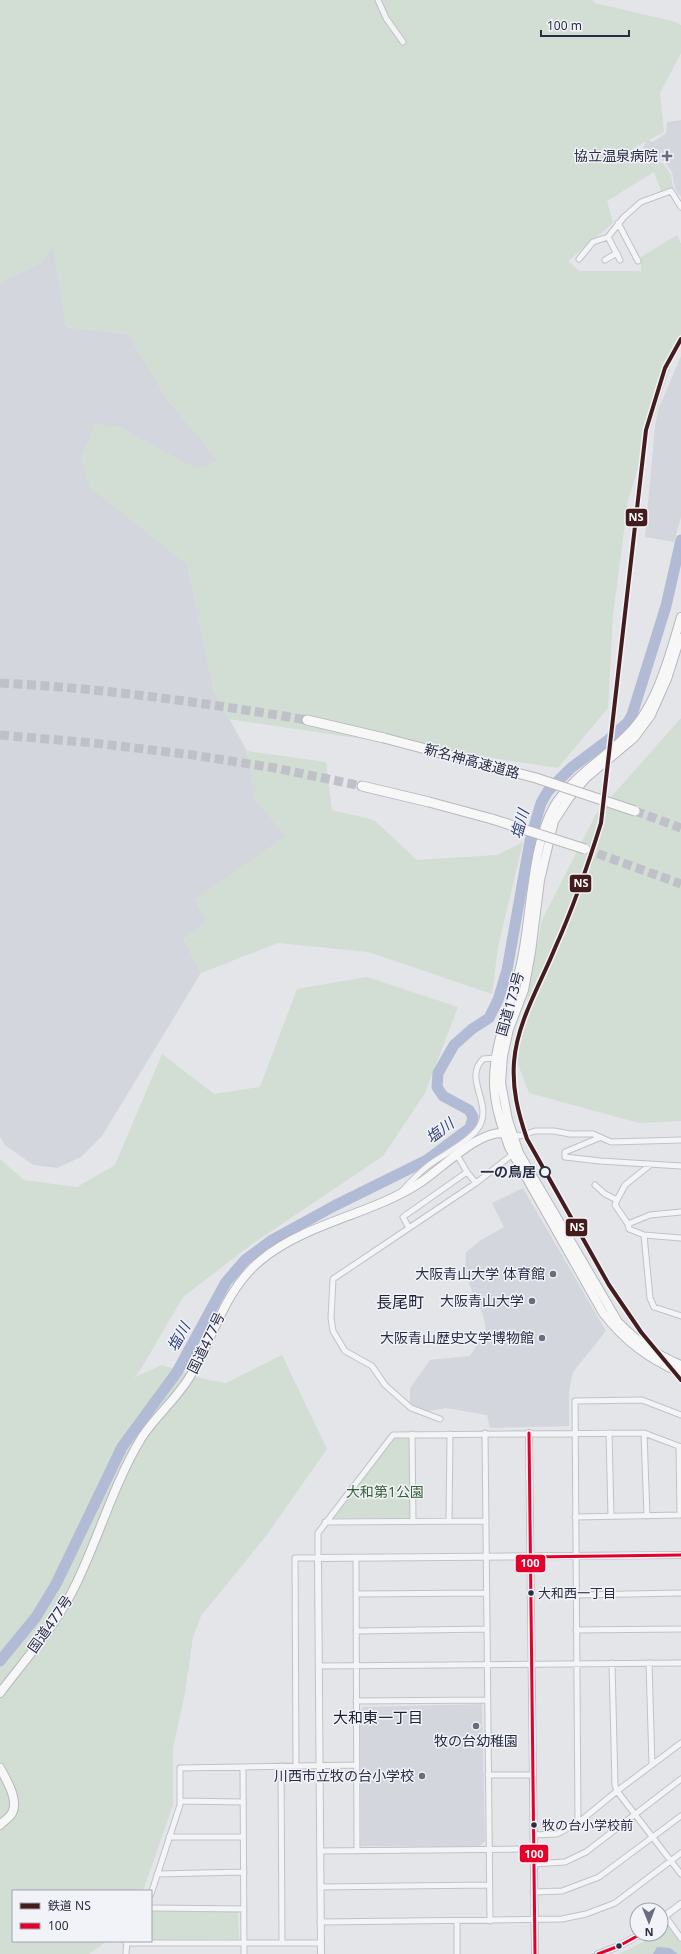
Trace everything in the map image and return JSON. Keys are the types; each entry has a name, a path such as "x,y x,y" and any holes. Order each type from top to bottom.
{"highway":[{"name":"国道173号","path":"681,617 656,691 642,717 629,734 582,773 557,801 545,827 537,858 521,966 506,1014 495,1058 494,1086 499,1118 531,1176 618,1322 638,1342 660,1356 681,1365"},
{"name":"国道173号","path":"681,634 667,679 651,715 634,738 586,778 569,798 554,821 547,844 540,880 532,952 524,990 509,1029 503,1056 501,1083 508,1133 513,1154 583,1279 607,1318 618,1332 644,1354 681,1372"},
{"name":"新名神高速道路","path":"307,720 384,738 528,776 635,811"},
{"path":"362,786 492,819 585,849"},
{"name":"国道477号","path":"0,1693 60,1613 77,1582 116,1487 142,1438 188,1380 200,1358 219,1316 237,1287 260,1261 282,1246 400,1194 418,1184 482,1137 508,1133"},
{"path":"0,1768 9,1786 14,1803 11,1816 0,1825"}],"street":[{"path":"378,0 386,18 403,42"},
{"path":"579,259 593,242 608,237 618,223 641,202 671,191 681,207"},
{"path":"618,223 638,261"},
{"path":"608,237 620,260"},
{"path":"605,260 617,253"},
{"path":"400,1194 408,1184 428,1166 462,1142 481,1124 483,1111 475,1080 477,1069 484,1059 495,1058"},
{"path":"508,1133 520,1136 536,1131 554,1131 570,1134 593,1134 599,1138 611,1142 681,1140"},
{"path":"599,1138 565,1152 565,1157 650,1165 681,1166"},
{"path":"440,1419 411,1408 385,1385 372,1366 345,1351 333,1331 331,1318 333,1279 476,1183 513,1154"},
{"path":"457,1155 476,1183"},
{"path":"650,1165 626,1185 615,1205 628,1224 629,1229 644,1235 681,1238"},
{"path":"409,1228 403,1217 468,1172"},
{"path":"595,1185 605,1194 617,1200"},
{"path":"628,1224 650,1215 681,1212"},
{"path":"644,1235 650,1298 654,1307 681,1316"},
{"path":"578,1823 575,1401 642,1400 681,1415"},
{"path":"321,1954 318,1532 393,1435 575,1432 644,1433 680,1446 681,1515 575,1517"},
{"path":"529,1433 533,1920 535,1954"},
{"path":"609,1433 611,1516"},
{"path":"644,1433 647,1516"},
{"path":"412,1434 413,1522"},
{"path":"449,1521 450,1434"},
{"path":"485,1434 490,1921"},
{"path":"325,1522 486,1521"},
{"path":"296,1766 294,1558 681,1555"},
{"path":"356,1558 357,1851"},
{"path":"356,1594 486,1593"},
{"path":"576,1595 681,1593"},
{"path":"356,1631 487,1629"},
{"path":"576,1630 681,1629"},
{"path":"612,1663 615,1786 617,1791 654,1837 681,1874"},
{"path":"648,1663 652,1765"},
{"path":"319,1666 681,1663"},
{"path":"356,1701 487,1700"},
{"path":"533,1835 557,1834 578,1823 617,1791 681,1743"},
{"path":"152,1891 180,1801 180,1768 356,1765"},
{"path":"281,1766 282,1943"},
{"path":"243,1767 244,1954"},
{"path":"488,1775 532,1775"},
{"path":"533,1864 565,1862 586,1852 681,1779"},
{"path":"180,1801 243,1802"},
{"path":"533,1892 562,1891 599,1877 681,1816"},
{"path":"169,1837 243,1837"},
{"path":"320,1851 533,1849"},
{"path":"320,1922 562,1919 586,1914 615,1902 681,1853"},
{"path":"158,1874 244,1872"},
{"path":"320,1887 489,1885"},
{"path":"669,1913 681,1904"},
{"path":"152,1908 244,1909"},
{"path":"457,1921 457,1954"},
{"path":"669,1925 681,1938"},
{"path":"598,1954 629,1941"},
{"path":"126,1954 126,1942 320,1943"}],"shaded area":[{"name":"協立温泉病院","path":"681,120 681,197 675,189 672,172 664,161 642,151 647,140 653,142 666,133 667,122"},
{"path":"53,245 66,327 128,334 168,400 219,461 195,469 119,427 90,487 187,564 214,691 247,751 255,799 286,836 195,900 207,922 184,939 201,973 102,1136 81,1157 57,1168 33,1165 5,1145 0,1137 0,282 41,263"},
{"path":"681,356 681,517 674,542 645,537 655,427 658,410"},
{"name":"大阪青山大学","path":"523,1188 606,1331 573,1372 569,1392 569,1426 490,1428 487,1415 446,1408 423,1412 410,1406 410,1388 430,1360 470,1356 486,1331 483,1315 465,1275 466,1252 481,1240 504,1227 492,1203"},
{"name":"川西市立牧の台小学校","path":"482,1704 485,1841 478,1847 361,1846 360,1712 363,1707"}],"green space":[{"path":"0,0 592,0 595,3 676,22 681,25 681,53 660,93 664,132 632,149 637,158 663,163 671,175 673,188 661,191 654,172 607,201 613,223 568,261 579,271 641,271 641,257 677,235 681,244 681,334 628,500 613,615 608,708 558,768 228,719 214,691 187,564 90,487 80,458 95,424 119,427 195,468 219,461 168,400 128,334 66,327 53,246 41,263 0,282"},
{"path":"681,718 681,1121 639,1123 529,1093 516,1059 542,920 596,814"},
{"path":"247,751 326,762 332,810 374,820 417,860 497,855 523,842 498,947 492,994 368,952 278,943 201,973 184,939 207,922 195,900 285,836 255,799"},
{"path":"367,977 458,1007 425,1093 383,1156 252,1244 183,1297 138,1374 133,1378 162,1365 204,1379 226,1383 282,1355 327,1449 266,1536 201,1616 193,1637 185,1693 173,1748 173,1805 143,1890 12,1890 12,1942 106,1942 89,1954 0,1954 0,1159 24,1180 77,1187 115,1165 162,1054 214,1094 260,1087 297,989"},
{"name":"大和第1公園","path":"395,1436 411,1436 412,1518 334,1518 333,1515"},
{"path":"152,1910 238,1911 239,1939 152,1940"},
{"path":"669,1926 681,1943 681,1954 618,1954 643,1942 669,1942"}],"water":[{"path":"657,1947 670,1948 678,1954 653,1954"}],"waterway":[{"name":"塩川","path":"0,1661 36,1617 56,1584 122,1447 177,1372 226,1282 245,1260 272,1240 334,1206 427,1160 470,1128 473,1117 469,1110 443,1096 437,1087 438,1073 454,1045 472,1029 489,1018 498,1000 507,970 530,841 541,803 548,791 571,768 607,741 628,722 632,715 666,606 681,540"}],"tunnel":[{"path":"0,683 116,692 307,720"},
{"path":"0,735 94,743 193,755 275,768 362,786"},
{"path":"635,811 681,828"},
{"path":"585,849 681,884"}],"rail line":[{"name":"NS","path":"681,339 665,368 646,430 601,823 568,918 524,1018 516,1047 514,1062 516,1101 527,1139 609,1285 641,1332 681,1380"}],"transit line":[{"name":"100","path":"529,1433 535,1954"},
{"name":"100","path":"530,1557 681,1555"},
{"name":"100","path":"598,1954 629,1941"}],"place":[{"name":"協立温泉病院","path":"667,156"},
{"name":"一の鳥居","path":"545,1172"},
{"name":"大阪青山大学 体育館","path":"553,1274"},
{"name":"大阪青山大学","path":"532,1301"},
{"name":"大阪青山歴史文学博物館","path":"542,1338"},
{"name":"大和西一丁目","path":"531,1593"},
{"name":"牧の台幼稚園","path":"476,1726"},
{"name":"川西市立牧の台小学校","path":"422,1776"},
{"name":"牧の台小学校前","path":"534,1825"}],"district":[{"name":"長尾町","path":"400,1302"},
{"name":"大和東一丁目","path":"378,1718"}]}
